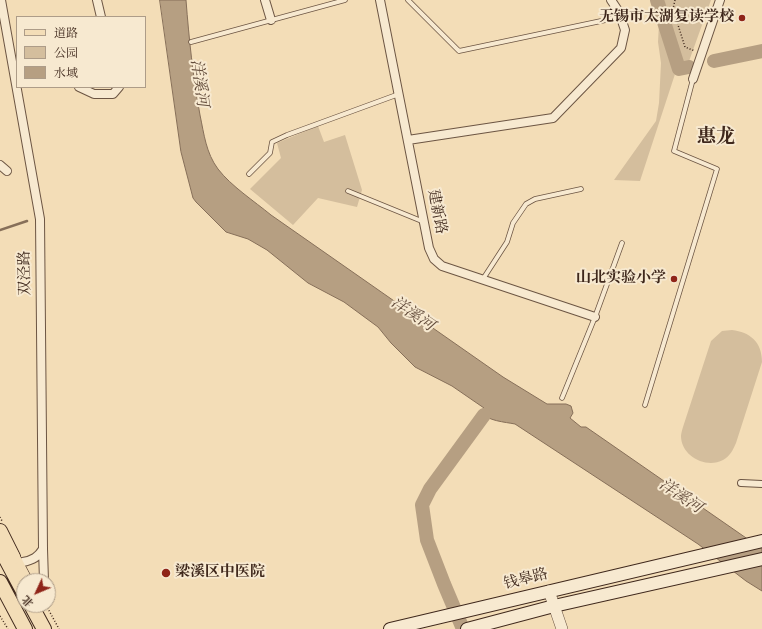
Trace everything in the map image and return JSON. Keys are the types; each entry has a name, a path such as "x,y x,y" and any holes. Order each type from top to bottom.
{"highway":[{"path":"0,531 20,562"},
{"path":"0,548 16,578"},
{"path":"0,582 25,629"},
{"path":"35,613 44,629"}],"main road":[{"name":"钱皋路","path":"390,629 612,575 762,541"},
{"path":"467,629 554,606 762,559"},
{"path":"20,562 23,573"},
{"path":"612,575 609,584 617,592"},
{"path":"0,590 20,629"},
{"path":"43,613 51,629"}],"street":[{"name":"双泾路","path":"1,0 16,84"},
{"path":"97,0 101,16"},
{"path":"265,0 271,20"},
{"name":"建新路","path":"380,0 400,94 429,248 434,259 442,266 595,318"},
{"path":"408,140 553,118 622,48 625,30 621,16 615,4 611,0"},
{"path":"693,79 720,0"},
{"name":"双泾路","path":"17,88 40,219 44,573"},
{"path":"80,88 94,94 113,94 119,88"},
{"path":"0,165 7,171"},
{"path":"741,483 762,484"},
{"path":"20,562 33,560 39,556 43,549"},
{"path":"549,591 562,629"}],"lane":[{"path":"191,42 345,0"},
{"path":"408,0 459,51 621,16"},
{"path":"645,405 718,169 674,151 693,79"},
{"path":"249,174 270,154 272,142 287,135 400,94"},
{"path":"483,279 507,242 513,223 526,204 535,198 580,189"},
{"path":"348,191 424,222"},
{"path":"562,398 595,318 622,243"}],"path":[{"path":"675,0 673,9 685,47 702,53"},
{"path":"50,613 59,629"},
{"path":"0,616 8,629"}],"green space":[{"path":"661,0 711,0 688,64 682,65"},
{"path":"659,24 676,71 640,181 614,180 656,121 659,103 661,63 658,42"},
{"path":"318,126 324,142 345,135 362,190 357,207 318,198 293,225 250,189 281,158 277,143"},
{"path":"732,330 744,333 754,339 760,349 762,362 736,443 728,457 716,462 702,462 690,455 685,449 681,436 711,341 722,331"}],"water":[{"name":"洋溪河","path":"160,0 186,0 193,72 204,136 214,163 229,181 271,215 503,377 547,404 566,404 571,406 573,413 570,418 581,427 586,427 762,549 762,591 746,581 698,544 515,424 496,421 484,415 481,412 484,408 452,386 415,367 391,343 378,327 344,302 308,283 267,250 248,239 226,232 193,198 181,152"}],"waterway":[{"path":"657,0 679,69 689,67"},
{"path":"714,61 762,51"},
{"path":"0,230 27,221"},
{"path":"463,629 427,540 422,505 430,489 484,415"}],"place":[{"name":"无锡市太湖复读学校","path":"742,18"},
{"name":"山北实验小学","path":"674,279"},
{"name":"梁溪区中医院","path":"166,573"}],"district":[{"name":"惠龙","path":"716,138"}]}
